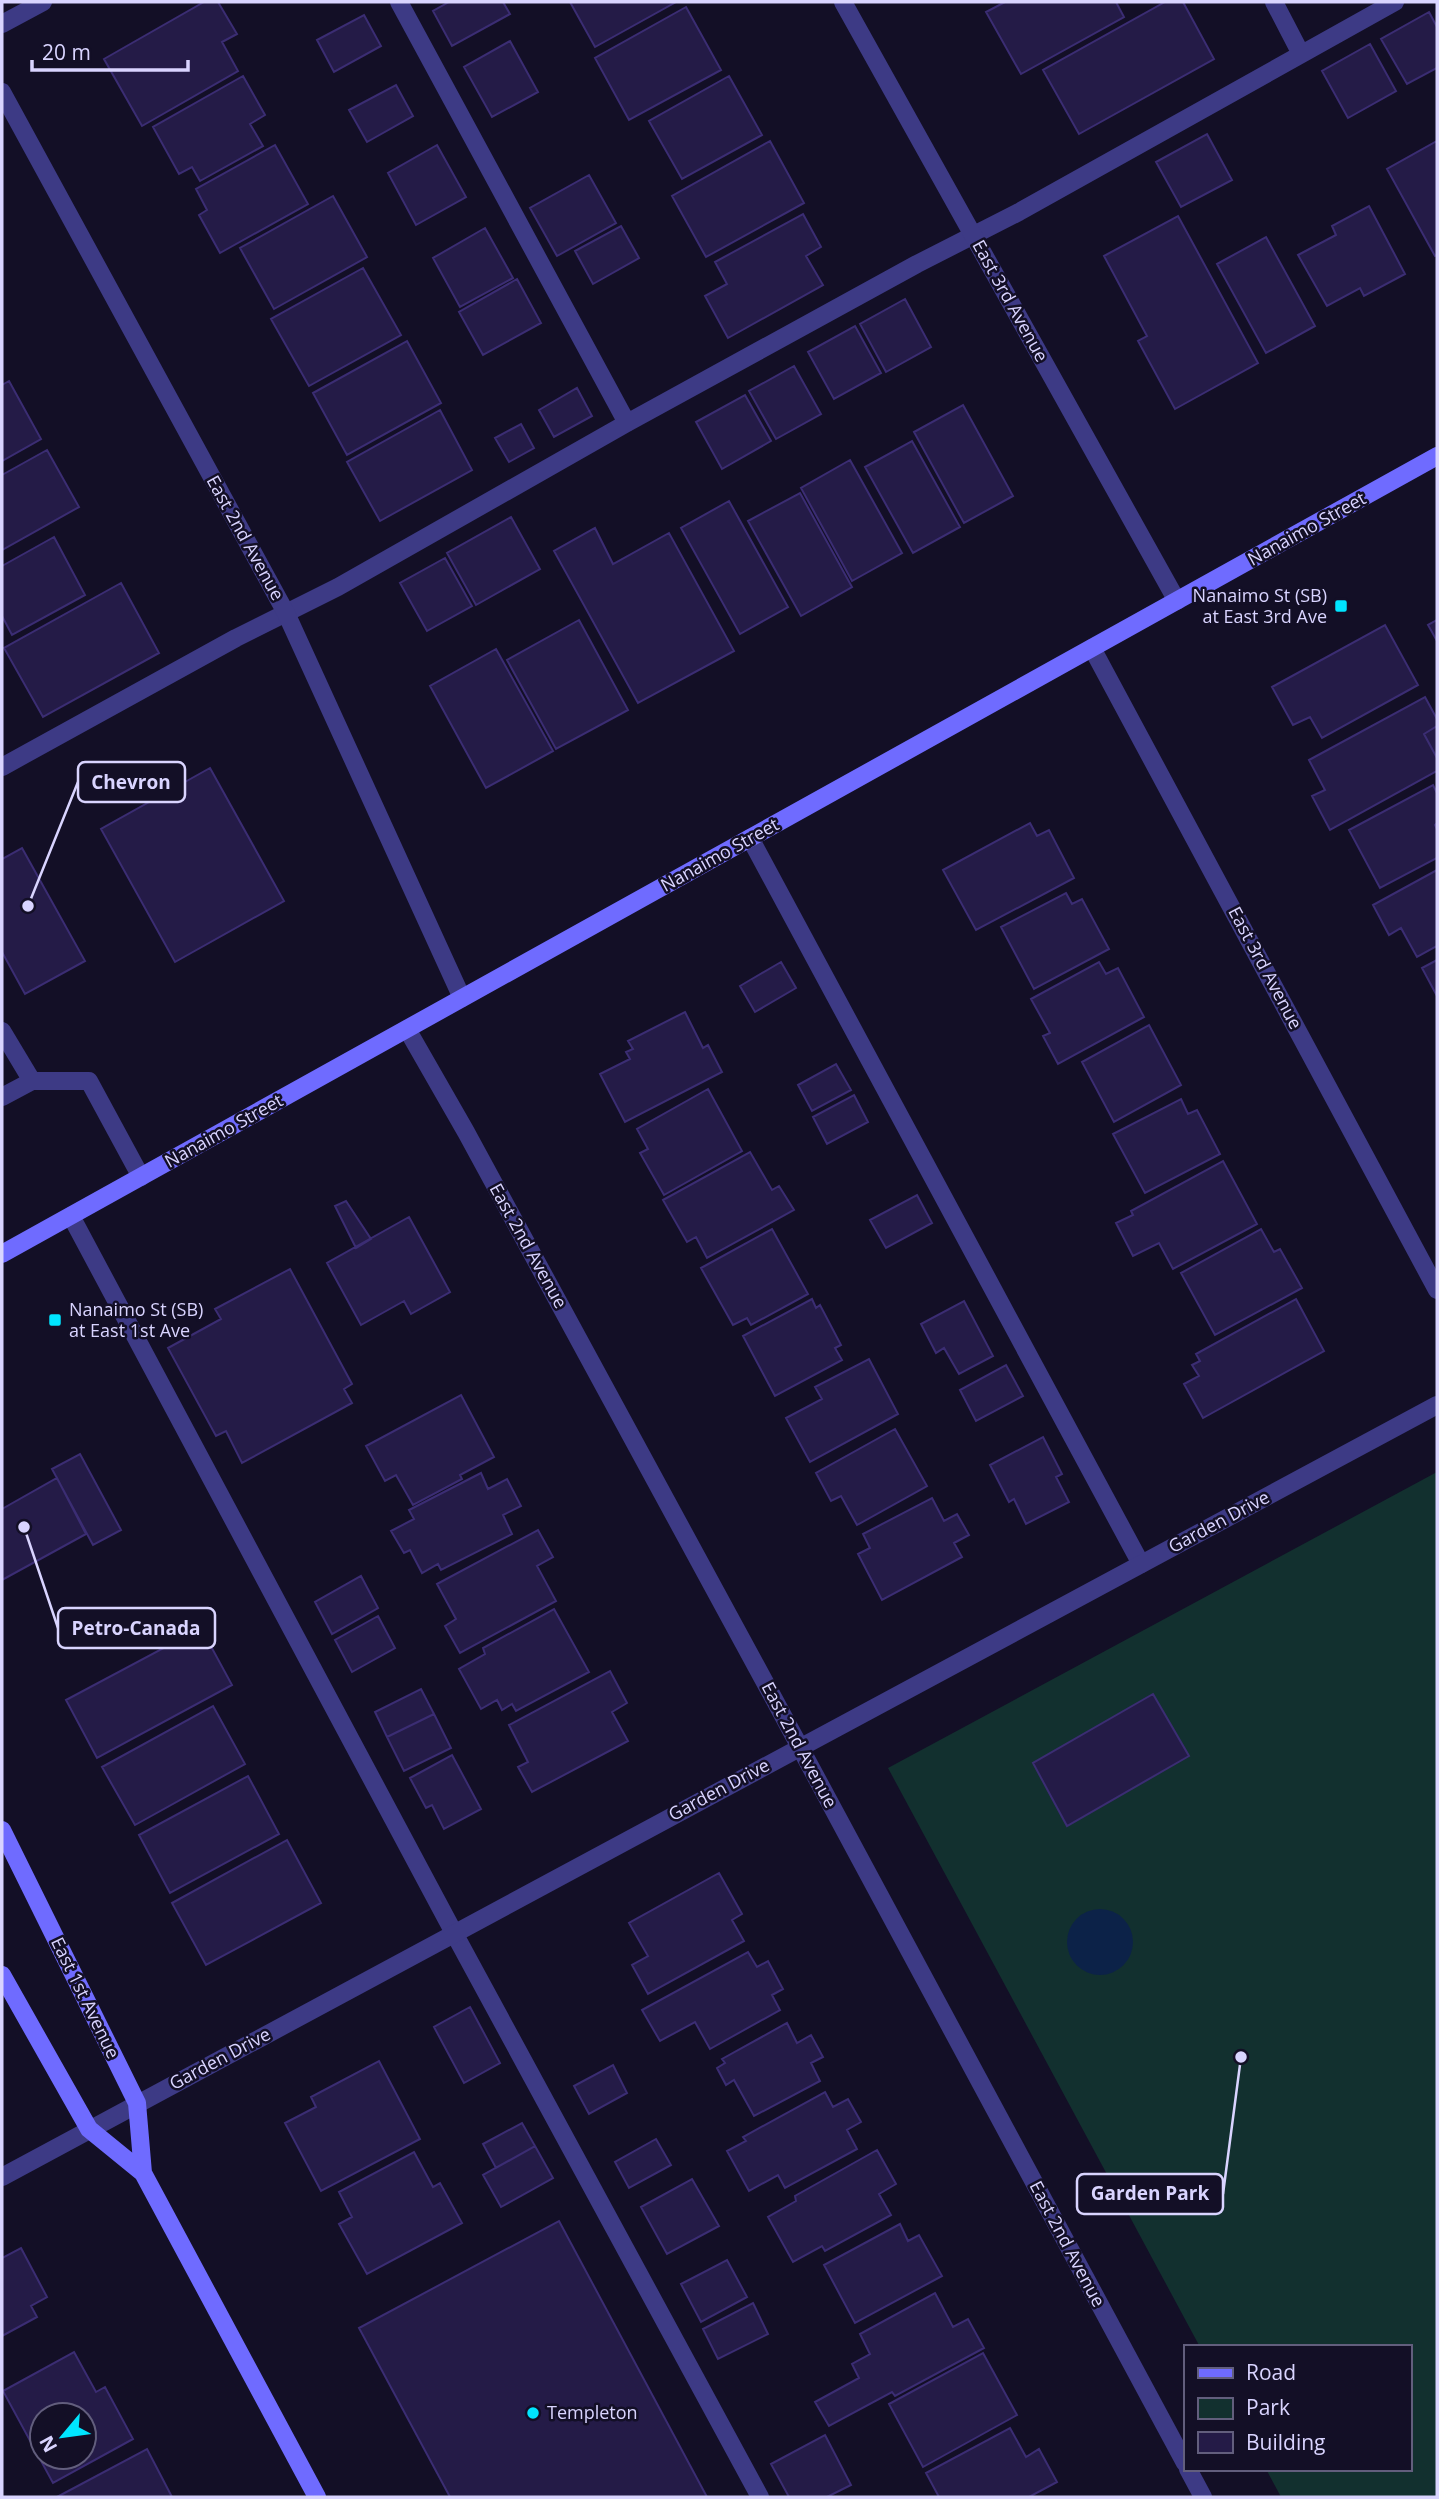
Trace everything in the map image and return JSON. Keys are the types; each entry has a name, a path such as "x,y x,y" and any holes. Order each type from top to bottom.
{"main road":[{"name":"Nanaimo Street","path":"2,1254 1436,459"},
{"name":"East 1st Avenue","path":"2,1830 137,2103 143,2173"},
{"name":"East 1st Avenue","path":"2,1975 89,2129 143,2173 317,2497"}],"street":[{"path":"2,24 43,2"},
{"path":"399,2 627,423"},
{"name":"East 3rd Avenue","path":"843,2 1177,601"},
{"path":"1274,2 1301,54"},
{"path":"2,767 338,587 627,423 1395,2"},
{"name":"East 2nd Avenue","path":"2,92 286,613 462,998"},
{"name":"East 3rd Avenue","path":"1092,648 1437,1290"},
{"path":"750,838 1141,1564"},
{"name":"East 2nd Avenue","path":"407,1029 458,1117 800,1747 1184,2461"},
{"path":"2,1031 32,1081"},
{"path":"2,1097 32,1081 89,1081 141,1177"},
{"path":"71,1216 454,1933 760,2497"},
{"name":"Garden Drive","path":"2,2176 1437,1405"},
{"path":"1189,2471 1203,2497"}],"green space":[{"path":"1437,1472 1437,2497 1281,2497 1267,2471 1411,2471 1411,2345 1199,2345 888,1768"}],"water":[{"path":"1093,1909 1107,1909 1119,1914 1128,1923 1133,1942 1131,1955 1124,1966 1107,1975 1093,1975 1081,1970 1072,1961 1067,1949 1067,1935 1072,1923 1081,1914"}],"building":[{"path":"204,2 218,2 237,34 222,42 238,71 142,126 104,59"},
{"path":"449,2 503,2 510,14 452,46 433,11"},
{"path":"570,2 676,2 595,47"},
{"path":"1005,2 1116,2 1124,17 1021,74 986,12"},
{"path":"1165,2 1183,2 1214,59 1079,134 1043,70"},
{"path":"686,7 721,70 629,120 595,58"},
{"path":"1429,12 1437,27 1437,68 1407,84 1381,39"},
{"path":"364,15 381,46 334,72 317,40"},
{"path":"510,41 538,92 492,117 464,67"},
{"path":"1370,44 1396,91 1348,118 1322,71"},
{"path":"243,76 265,115 250,124 263,146 200,181 192,167 179,174 153,127"},
{"path":"729,76 762,135 682,179 649,121"},
{"path":"396,85 413,116 367,142 349,110"},
{"path":"1207,134 1232,180 1181,207 1156,162"},
{"path":"770,141 804,203 706,257 672,196"},
{"path":"1437,141 1437,255 1435,256 1387,169"},
{"path":"275,145 308,204 220,253 199,215 207,210 196,189"},
{"path":"437,145 466,197 416,225 388,173"},
{"path":"589,175 616,223 557,256 530,208"},
{"path":"333,196 367,257 274,309 240,248"},
{"path":"1369,206 1405,274 1364,296 1360,288 1327,306 1298,255 1336,235 1332,226"},
{"path":"803,214 821,247 806,256 823,285 728,338 705,296 727,284 715,262"},
{"path":"1178,216 1258,363 1175,409 1138,341 1147,336 1104,256"},
{"path":"621,226 639,258 593,284 575,251"},
{"path":"485,228 513,278 460,307 433,258"},
{"path":"1266,237 1315,326 1266,353 1217,264"},
{"path":"363,268 401,335 309,386 271,319"},
{"path":"517,279 541,323 483,355 459,312"},
{"path":"905,299 931,347 886,372 860,324"},
{"path":"855,326 881,373 834,399 808,352"},
{"path":"407,341 441,403 347,455 313,393"},
{"path":"794,366 821,414 776,439 749,391"},
{"path":"9,381 41,439 2,461 2,385"},
{"path":"577,388 592,416 554,437 539,410"},
{"path":"745,395 771,441 722,469 696,422"},
{"path":"963,405 1013,496 964,523 914,432"},
{"path":"440,410 472,470 380,521 347,462"},
{"path":"521,424 534,448 509,462 495,438"},
{"path":"912,441 960,527 913,553 865,467"},
{"path":"47,450 79,507 2,550 2,475"},
{"path":"850,460 902,553 852,581 801,488"},
{"path":"800,493 852,587 801,616 748,521"},
{"path":"729,501 788,607 740,634 681,528"},
{"path":"511,517 540,569 476,605 447,553"},
{"path":"595,528 613,564 669,533 734,651 638,703 554,551"},
{"path":"54,537 85,595 12,635 2,616 2,566"},
{"path":"445,558 472,606 427,631 400,583"},
{"path":"121,583 159,653 43,717 4,648"},
{"path":"579,620 628,710 556,749 507,660"},
{"path":"1437,620 1437,641 1428,625"},
{"path":"1385,625 1418,685 1322,738 1310,717 1293,725 1272,687"},
{"path":"496,649 553,751 486,788 430,686"},
{"path":"1425,697 1437,719 1437,726 1424,734 1437,758 1437,771 1330,830 1312,796 1325,790 1309,760"},
{"path":"1437,726 1437,758 1424,734"},
{"path":"210,768 284,901 175,962 101,829"},
{"path":"1433,785 1437,793 1437,858 1380,888 1349,830"},
{"path":"1030,823 1037,836 1049,830 1074,878 976,930 943,870"},
{"path":"22,848 85,961 25,994 2,952 2,859"},
{"path":"1437,870 1437,946 1417,957 1401,928 1389,935 1373,905"},
{"path":"1066,893 1072,904 1082,899 1109,949 1034,989 1001,927"},
{"path":"1437,960 1437,996 1422,968"},
{"path":"781,962 796,988 755,1012 740,986"},
{"path":"1099,962 1106,974 1118,968 1144,1017 1058,1064 1043,1036 1050,1033 1031,999"},
{"path":"685,1012 703,1048 708,1045 722,1072 625,1122 600,1074 630,1059 626,1052 633,1049 628,1041"},
{"path":"1149,1025 1181,1085 1114,1122 1082,1062"},
{"path":"836,1064 851,1090 812,1111 798,1085"},
{"path":"708,1089 742,1151 664,1195 640,1153 648,1149 637,1129"},
{"path":"854,1095 868,1122 827,1144 813,1117"},
{"path":"1181,1099 1188,1114 1197,1110 1220,1154 1145,1193 1113,1134"},
{"path":"750,1152 772,1190 779,1186 794,1210 707,1258 696,1237 687,1242 663,1200"},
{"path":"1223,1161 1257,1224 1173,1269 1159,1243 1133,1256 1116,1223 1133,1215 1131,1211"},
{"path":"917,1195 932,1223 886,1248 870,1220"},
{"path":"346,1201 371,1239 356,1248 335,1206"},
{"path":"409,1217 450,1292 411,1314 404,1301 361,1325 327,1263"},
{"path":"772,1229 808,1294 751,1325 747,1318 733,1325 701,1268"},
{"path":"1261,1229 1274,1252 1280,1249 1302,1288 1215,1335 1181,1273"},
{"path":"290,1269 352,1384 344,1389 352,1403 242,1463 226,1431 216,1436 168,1348 221,1319 215,1309"},
{"path":"812,1299 816,1308 820,1305 841,1345 835,1348 842,1360 775,1396 743,1336"},
{"path":"1296,1299 1324,1351 1203,1418 1184,1384 1199,1376 1192,1365 1200,1361 1196,1354"},
{"path":"964,1301 993,1356 959,1374 944,1348 936,1353 921,1324"},
{"path":"869,1359 898,1414 810,1462 786,1418 822,1399 815,1387"},
{"path":"1006,1365 1023,1396 976,1421 960,1390"},
{"path":"461,1395 494,1457 460,1475 462,1479 413,1505 396,1475 385,1481 366,1446"},
{"path":"895,1429 927,1486 857,1525 841,1496 831,1501 816,1473"},
{"path":"1043,1437 1062,1474 1056,1477 1069,1502 1026,1524 1014,1499 1009,1502 990,1465"},
{"path":"80,1454 121,1530 93,1545 52,1469"},
{"path":"481,1473 488,1489 507,1479 521,1506 503,1515 512,1534 441,1570 438,1564 422,1573 410,1550 404,1553 391,1531 414,1519 409,1510"},
{"path":"57,1478 86,1534 2,1580 2,1509"},
{"path":"932,1498 944,1521 957,1514 969,1535 954,1543 962,1557 882,1600 858,1554 870,1548 863,1534"},
{"path":"538,1530 553,1557 537,1566 556,1601 460,1653 445,1626 456,1619 437,1584"},
{"path":"361,1576 378,1608 332,1634 315,1602"},
{"path":"554,1609 589,1672 516,1711 512,1704 502,1710 497,1700 481,1709 459,1669 485,1654 483,1648"},
{"path":"378,1616 395,1648 352,1672 335,1640"},
{"path":"201,1628 232,1685 97,1758 66,1700"},
{"path":"610,1671 627,1703 612,1712 628,1741 532,1792 518,1767 528,1762 509,1725"},
{"path":"421,1689 434,1714 387,1737 375,1712"},
{"path":"1153,1694 1189,1756 1067,1826 1033,1763"},
{"path":"213,1706 245,1764 135,1825 102,1767"},
{"path":"434,1714 451,1748 404,1771 387,1737"},
{"path":"452,1755 481,1809 444,1829 432,1805 426,1808 410,1778"},
{"path":"248,1776 279,1834 170,1893 139,1835"},
{"path":"287,1840 321,1903 206,1965 172,1903"},
{"path":"719,1873 742,1914 732,1920 744,1941 648,1994 632,1965 648,1956 629,1923"},
{"path":"748,1952 757,1967 768,1961 783,1989 772,1995 780,2010 710,2049 695,2022 660,2041 642,2010"},
{"path":"470,2007 500,2063 464,2083 434,2027"},
{"path":"787,2023 797,2043 811,2035 823,2057 811,2063 820,2081 754,2116 734,2080 726,2085 717,2068 725,2063 722,2059"},
{"path":"379,2061 420,2139 321,2191 285,2123 316,2107 311,2097"},
{"path":"613,2065 627,2093 589,2114 574,2086"},
{"path":"825,2092 833,2107 848,2099 861,2122 847,2130 857,2149 785,2188 778,2175 749,2191 727,2151 746,2141 743,2137"},
{"path":"522,2123 535,2146 496,2168 483,2144"},
{"path":"656,2139 671,2165 629,2188 615,2162"},
{"path":"535,2146 553,2178 501,2207 483,2175"},
{"path":"877,2150 896,2184 879,2194 891,2215 825,2251 822,2246 793,2262 768,2217 796,2201 795,2196"},
{"path":"414,2152 433,2187 440,2183 462,2223 367,2274 339,2224 352,2217 339,2192"},
{"path":"692,2179 719,2226 667,2254 641,2207"},
{"name":"Templeton","path":"559,2221 707,2497 450,2497 359,2328"},
{"path":"900,2224 908,2241 919,2235 942,2276 855,2323 824,2265"},
{"path":"21,2248 47,2297 31,2306 37,2317 2,2336 2,2258"},
{"path":"727,2260 747,2297 701,2322 681,2284"},
{"path":"935,2293 953,2327 968,2319 984,2348 895,2396 892,2392 829,2426 815,2402 859,2378 852,2364 870,2354 860,2334"},
{"path":"753,2303 768,2334 718,2359 703,2329"},
{"path":"74,2352 96,2392 105,2387 133,2439 98,2458 98,2401 28,2401 28,2437 3,2391"},
{"path":"983,2353 1017,2415 923,2467 889,2404"},
{"path":"1010,2428 1026,2457 1039,2449 1057,2482 1029,2497 939,2497 926,2473"},
{"path":"825,2435 851,2485 827,2497 789,2497 771,2464"},
{"path":"147,2449 172,2497 57,2497"},
{"path":"46,2471 75,2471 53,2483"}],"place":[{"name":"Nanaimo St (SB) at East 3rd Ave","path":"1341,606"},
{"name":"Chevron","path":"28,906"},
{"name":"Nanaimo St (SB) at East 1st Ave","path":"55,1320"},
{"name":"Petro-Canada","path":"24,1527"},
{"name":"Garden Park","path":"1241,2057"},
{"name":"Templeton","path":"533,2413"}]}
